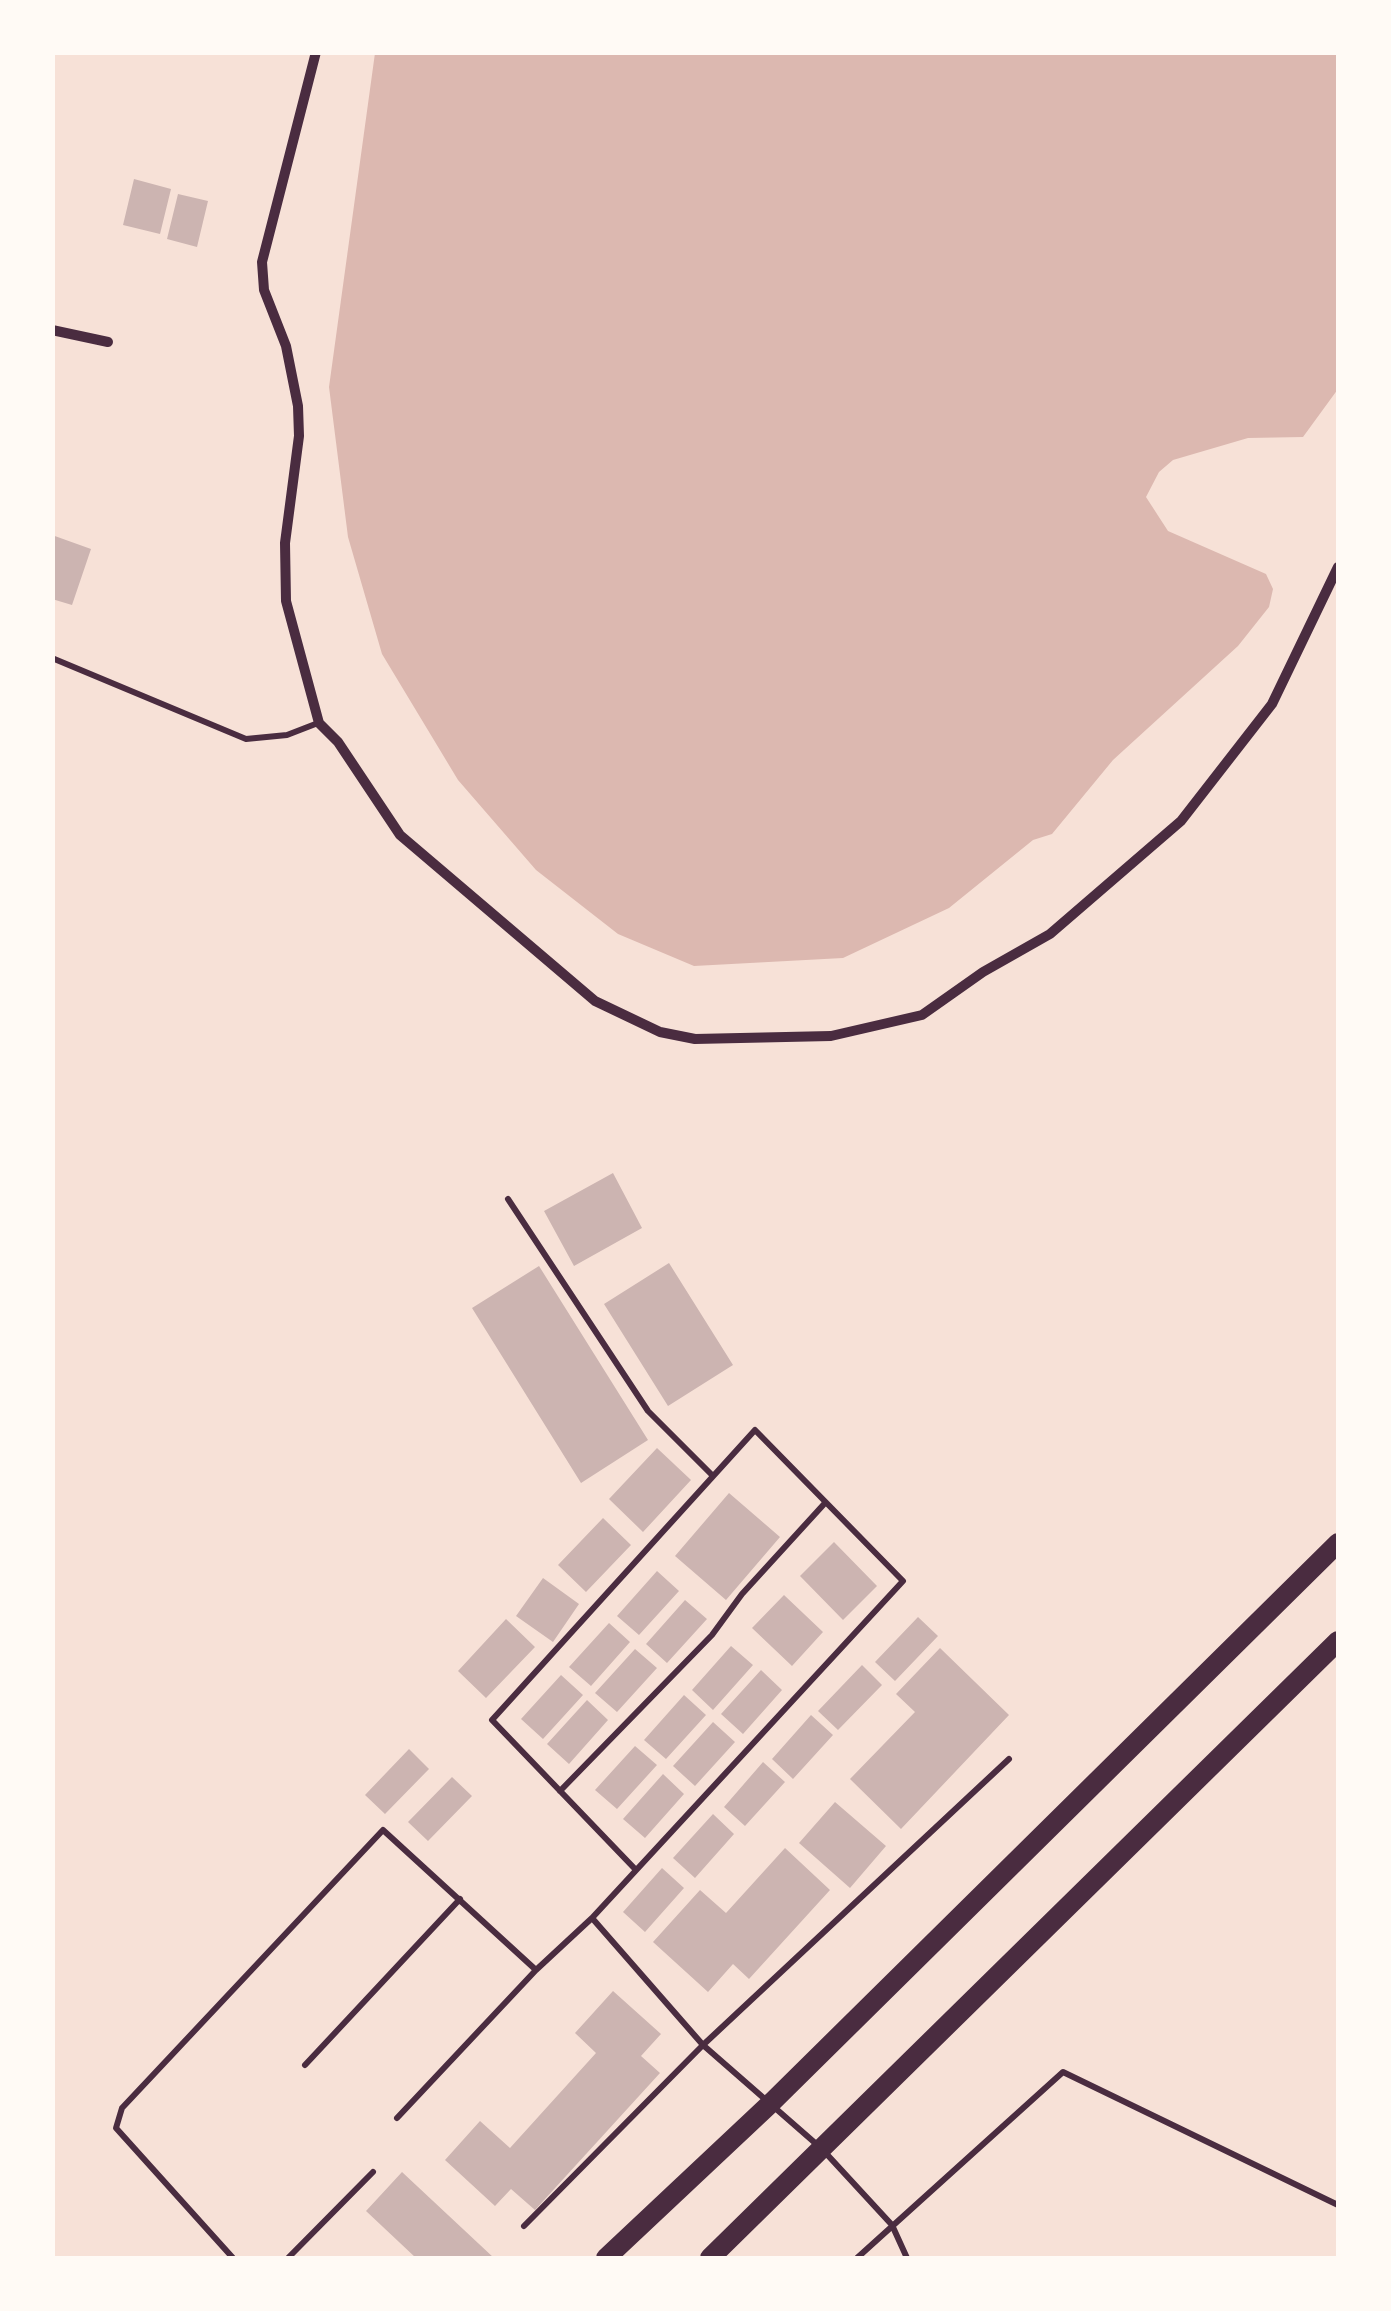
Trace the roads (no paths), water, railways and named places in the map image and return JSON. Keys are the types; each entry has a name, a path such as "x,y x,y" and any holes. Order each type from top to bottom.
{"highway":[{"path":"606,2258 772,2102 1338,1543"},
{"path":"710,2258 1338,1641"}],"street":[{"path":"316,52 262,262 264,290 286,346 298,406 299,436 286,543 286,601 319,722 338,742 400,835 595,1001 660,1032 696,1039 860,1032 922,1015 983,972 1050,934 1181,821 1272,704 1338,568"},
{"path":"52,330 108,342"}],"lane":[{"path":"52,658 246,739 287,735 319,722"},
{"path":"508,1200 648,1412 713,1476"},
{"path":"397,2118 536,1970 592,1918 903,1581 755,1430 492,1720 636,1870"},
{"path":"560,1790 712,1635 742,1594 825,1503"},
{"path":"524,2226 704,2045 1009,1758"},
{"path":"233,2258 116,2128 122,2108 384,1830 536,1970"},
{"path":"305,2065 460,1899"},
{"path":"592,1918 704,2045 822,2149 892,2226 906,2258"},
{"path":"857,2258 1062,2072 1338,2205"},
{"path":"288,2258 374,2172"}]}
